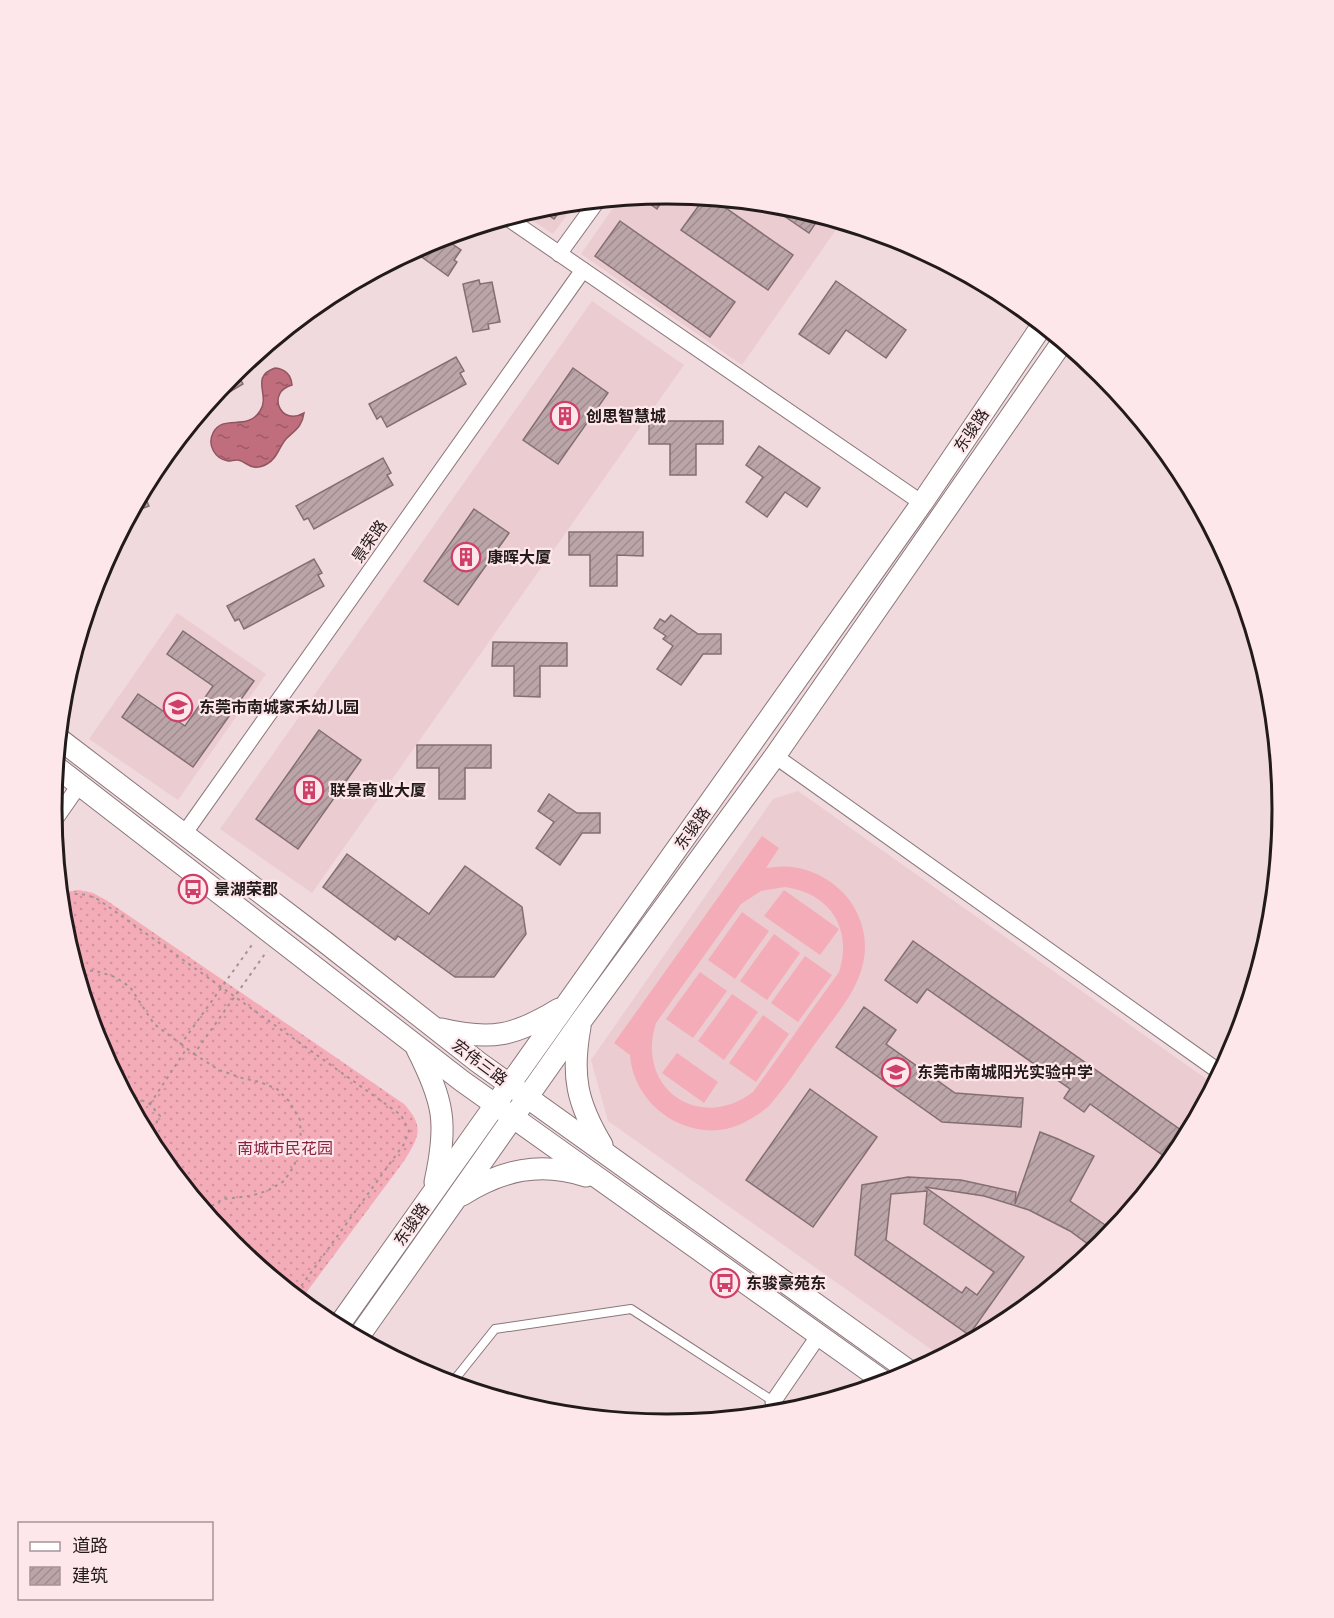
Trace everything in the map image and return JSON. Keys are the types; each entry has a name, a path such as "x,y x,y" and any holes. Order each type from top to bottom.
{"street":[{"path":"559,254 592,209"},
{"path":"515,223 922,503"},
{"name":"景荣路","path":"184,834 583,270"},
{"name":"东骏路","path":"343,1320 922,503 1038,331"},
{"name":"东骏路","path":"362,1332 581,1021 775,756 1058,348"},
{"name":"宏伟三路","path":"66,744 434,1028 903,1366"},
{"path":"775,756 1214,1067"},
{"name":"宏伟三路","path":"63,772 495,1105 877,1376"},
{"path":"62,810 80,784"},
{"path":"434,1028 463,1035 486,1036 515,1032 565,1006"},
{"path":"581,1021 576,1050 577,1085 586,1119 607,1154"},
{"path":"414,1043 439,1098 443,1129 441,1156 433,1192"},
{"path":"456,1198 484,1181 512,1172 543,1168 571,1171 599,1180"},
{"path":"773,1402 819,1335"}],"lane":[{"path":"457,1376 495,1329 631,1309 777,1404"}],"path":[{"path":"68,894 87,894 99,900 236,995 401,1115 409,1131 404,1144 299,1289"},
{"path":"182,1044 222,986 271,932"},
{"path":"194,1054 236,995 271,932"},
{"path":"83,970 96,971 115,977 130,987 154,1024 219,1070 277,1089 289,1101 300,1120 301,1144 294,1167 284,1181 267,1191 250,1196 223,1199 211,1207"},
{"path":"150,1104 187,1048"},
{"path":"136,1099 150,1104 160,1116 153,1128"}],"shaded area":[{"path":"667,203 746,209 785,215 837,228 742,365 581,254 614,206 627,205"},
{"path":"569,212 553,234 531,219"},
{"path":"592,301 684,365 312,893 220,829"},
{"name":"东莞市南城家禾幼儿园","path":"177,613 266,674 178,800 89,739"},
{"name":"东莞市南城阳光实验中学","path":"798,791 1208,1080 1191,1112 1147,1178 1095,1237 1036,1289 970,1333 935,1352 608,1121 591,1060 773,799"}],"green space":[{"path":"762,836 779,848 766,868 785,866 813,872 838,888 856,910 865,943 864,959 854,988 781,1091 768,1107 748,1120 726,1129 709,1130 692,1128 676,1122 650,1101 640,1088 633,1072 630,1055 614,1043","holes":["785,887 801,891 826,905 840,928 843,956 839,972 753,1092 732,1103 712,1108 693,1105 676,1097 663,1084 655,1067 652,1046 656,1023 741,904 761,891"]},
{"name":"南城市民花园","path":"79,890 93,893 106,900 404,1104 411,1112 418,1132 404,1161 305,1294 268,1264 212,1208 187,1178 143,1112 124,1077 94,1004 82,966 68,892"},
{"path":"784,890 839,929 820,955 764,916"},
{"path":"742,912 769,931 735,979 708,960"},
{"path":"774,934 800,953 767,1000 740,981"},
{"path":"805,956 832,975 798,1022 771,1003"},
{"path":"700,972 727,991 693,1038 666,1019"},
{"path":"732,994 758,1012 724,1060 698,1041"},
{"path":"763,1015 789,1034 756,1082 729,1063"},
{"path":"677,1053 718,1082 704,1103 662,1073"}],"water":[{"path":"275,368 287,373 292,385 280,394 279,407 288,416 304,413 300,425 267,464 252,467 237,460 223,460 213,451 211,438 213,433 223,424 242,422 255,417 263,405 263,376"}],"building":[{"path":"661,203 657,209 650,204"},
{"path":"699,205 724,207 793,255 768,290 681,230"},
{"path":"558,214 554,219 548,215"},
{"path":"782,215 816,222 809,233"},
{"path":"620,221 735,302 710,337 595,256"},
{"path":"452,244 461,250 448,276 421,256"},
{"path":"479,280 480,284 492,282 500,322 488,324 489,329 473,332 463,284"},
{"path":"836,281 906,330 886,358 846,330 829,354 799,334"},
{"path":"456,357 464,371 460,373 466,384 387,427 381,416 377,419 369,404"},
{"name":"创思智慧城","path":"573,368 608,393 558,464 523,440"},
{"path":"240,380 243,384 228,393"},
{"path":"649,421 723,421 723,444 696,444 696,475 670,475 670,444 649,444"},
{"path":"759,446 820,488 807,507 785,492 767,517 746,502 763,477 746,465"},
{"path":"383,458 391,473 387,475 393,485 314,529 308,518 304,520 296,506"},
{"path":"147,500 149,506 142,509"},
{"name":"康晖大厦","path":"474,509 509,533 458,605 424,581"},
{"path":"569,532 643,532 643,556 617,555 617,586 590,586 590,555 569,555"},
{"path":"314,559 322,573 318,575 324,586 244,629 239,619 235,621 227,606"},
{"path":"671,615 698,634 721,634 721,654 703,654 681,685 657,669 673,646 663,639 666,636 654,628 660,619 665,622"},
{"path":"183,631 254,681 193,767 122,717 138,694 185,726 213,686 167,654"},
{"path":"493,642 567,643 567,666 540,666 540,697 514,696 514,666 492,666"},
{"name":"联景商业大厦","path":"319,730 361,760 298,849 256,819"},
{"path":"417,745 491,745 491,768 465,768 465,799 439,799 439,768 417,768"},
{"path":"549,794 577,813 600,813 600,833 582,833 560,865 536,848 554,822 538,811"},
{"path":"347,854 429,914 465,866 522,907 526,934 494,977 455,977 398,936 395,940 323,887"},
{"path":"913,941 1180,1129 1163,1155 1090,1104 1084,1112 1064,1098 1070,1089 927,989 917,1003 885,980"},
{"path":"864,1007 896,1030 886,1044 955,1093 1023,1098 1021,1127 942,1122 836,1047"},
{"path":"810,1089 877,1137 813,1227 746,1180"},
{"path":"1040,1132 1094,1156 1070,1201 1106,1225 1088,1244 1070,1231 1029,1210 984,1196 925,1187 1024,1257 968,1334 855,1255 862,1185 908,1177 961,1180 1016,1192 1015,1204","holes":["927,1191 924,1224 994,1272 977,1295 966,1287 962,1293 886,1240 891,1194"]}],"place":[{"name":"创思智慧城","path":"565,416"},
{"name":"康晖大厦","path":"466,557"},
{"name":"东莞市南城家禾幼儿园","path":"178,707"},
{"name":"联景商业大厦","path":"309,790"},
{"name":"景湖荣郡","path":"193,889"},
{"name":"东莞市南城阳光实验中学","path":"896,1072"},
{"name":"东骏豪苑东","path":"725,1283"}]}
